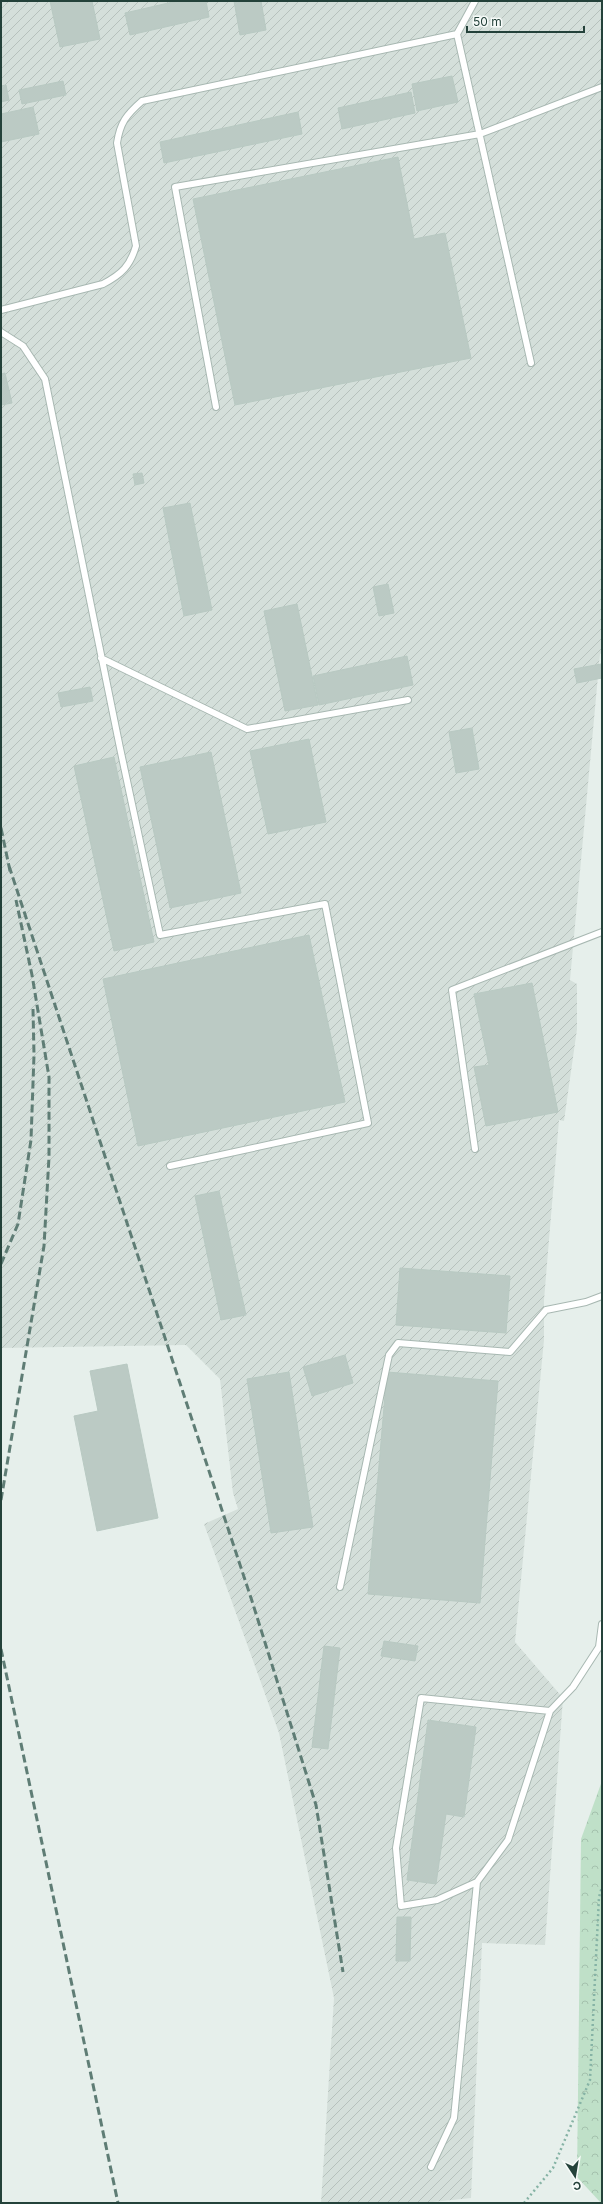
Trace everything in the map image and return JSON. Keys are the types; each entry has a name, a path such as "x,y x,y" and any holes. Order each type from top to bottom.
{"lane":[{"path":"475,1 457,34 531,363"},
{"path":"1,310 103,284 117,276 132,261 136,246 117,143 119,131 127,114 142,101 457,34"},
{"path":"216,407 175,187 480,134 602,87"},
{"path":"1,332 23,346 45,379 160,935 325,904 368,1123 170,1166"},
{"path":"102,658 247,729 408,700"},
{"path":"474,1149 452,990 602,932"},
{"path":"340,1587 389,1355 398,1343 510,1352 546,1310 586,1302 602,1296"},
{"path":"550,1711 420,1698 396,1848 401,1906 437,1900 477,1882 508,1840 550,1711 573,1687 599,1647 602,1624"},
{"path":"431,2167 454,2118 477,1882"}],"path":[{"path":"524,2203 553,2168 590,2080 599,1897 602,1887"}],"shaded area":[{"path":"1,1 602,1 602,653 600,654 570,980 577,984 577,1029 564,1121 559,1120 544,1300 544,1340 515,1642 563,1698 545,1945 482,1943 471,2198 423,2203 321,2203 334,1998 279,1733 204,1524 238,1509 233,1493 220,1379 186,1345 1,1348"}],"green space":[{"path":"602,1781 601,2203 577,2177 581,1839"}],"building":[{"path":"50,1 92,1 100,39 60,47"},
{"path":"177,1 206,1 209,17 130,35 125,13"},
{"path":"234,1 261,1 266,30 240,35"},
{"path":"452,76 458,102 417,111 412,84"},
{"path":"63,81 66,95 22,104 19,90"},
{"path":"6,85 9,100 1,102 1,86"},
{"path":"411,92 415,113 342,129 338,108"},
{"path":"33,107 39,134 1,142 1,114"},
{"path":"298,112 302,134 164,163 160,142"},
{"path":"398,157 414,239 445,233 471,358 235,405 193,199"},
{"path":"5,373 12,403 1,405 1,374"},
{"path":"142,473 144,483 135,485 133,474"},
{"path":"190,503 212,610 184,616 163,508"},
{"path":"388,584 394,613 379,616 373,587"},
{"path":"297,604 318,705 285,711 264,611"},
{"path":"407,656 413,685 319,705 313,676"},
{"path":"601,664 602,678 577,683 574,669"},
{"path":"90,687 93,701 61,707 58,693"},
{"path":"472,728 479,769 456,773 449,732"},
{"path":"309,739 326,822 268,834 250,751"},
{"path":"211,752 241,893 170,908 140,767"},
{"path":"114,757 154,942 114,951 74,766"},
{"path":"309,935 345,1102 138,1146 103,979"},
{"path":"532,983 558,1112 486,1126 474,1067 489,1065 474,994"},
{"path":"219,1191 246,1315 221,1320 195,1196"},
{"path":"400,1268 510,1276 506,1333 396,1325"},
{"path":"345,1355 353,1383 312,1396 303,1367"},
{"path":"127,1364 158,1518 97,1531 74,1416 98,1411 90,1371"},
{"path":"289,1372 313,1527 271,1533 247,1379"},
{"path":"387,1372 498,1381 480,1603 368,1594"},
{"path":"384,1641 418,1646 415,1661 381,1656"},
{"path":"324,1646 340,1648 328,1749 312,1747"},
{"path":"428,1720 476,1727 464,1817 446,1814 436,1884 407,1880"},
{"path":"397,1917 411,1917 410,1961 396,1961"}],"railway":[{"path":"1,828 10,871"},
{"path":"9,866 252,1601 316,1805 343,1972"},
{"path":"1,1500 44,1246 49,1157 49,1077 32,975 16,900"},
{"path":"1,1264 18,1224 31,1140 34,1055 33,1009"},
{"path":"1,1649 118,2203"}]}
